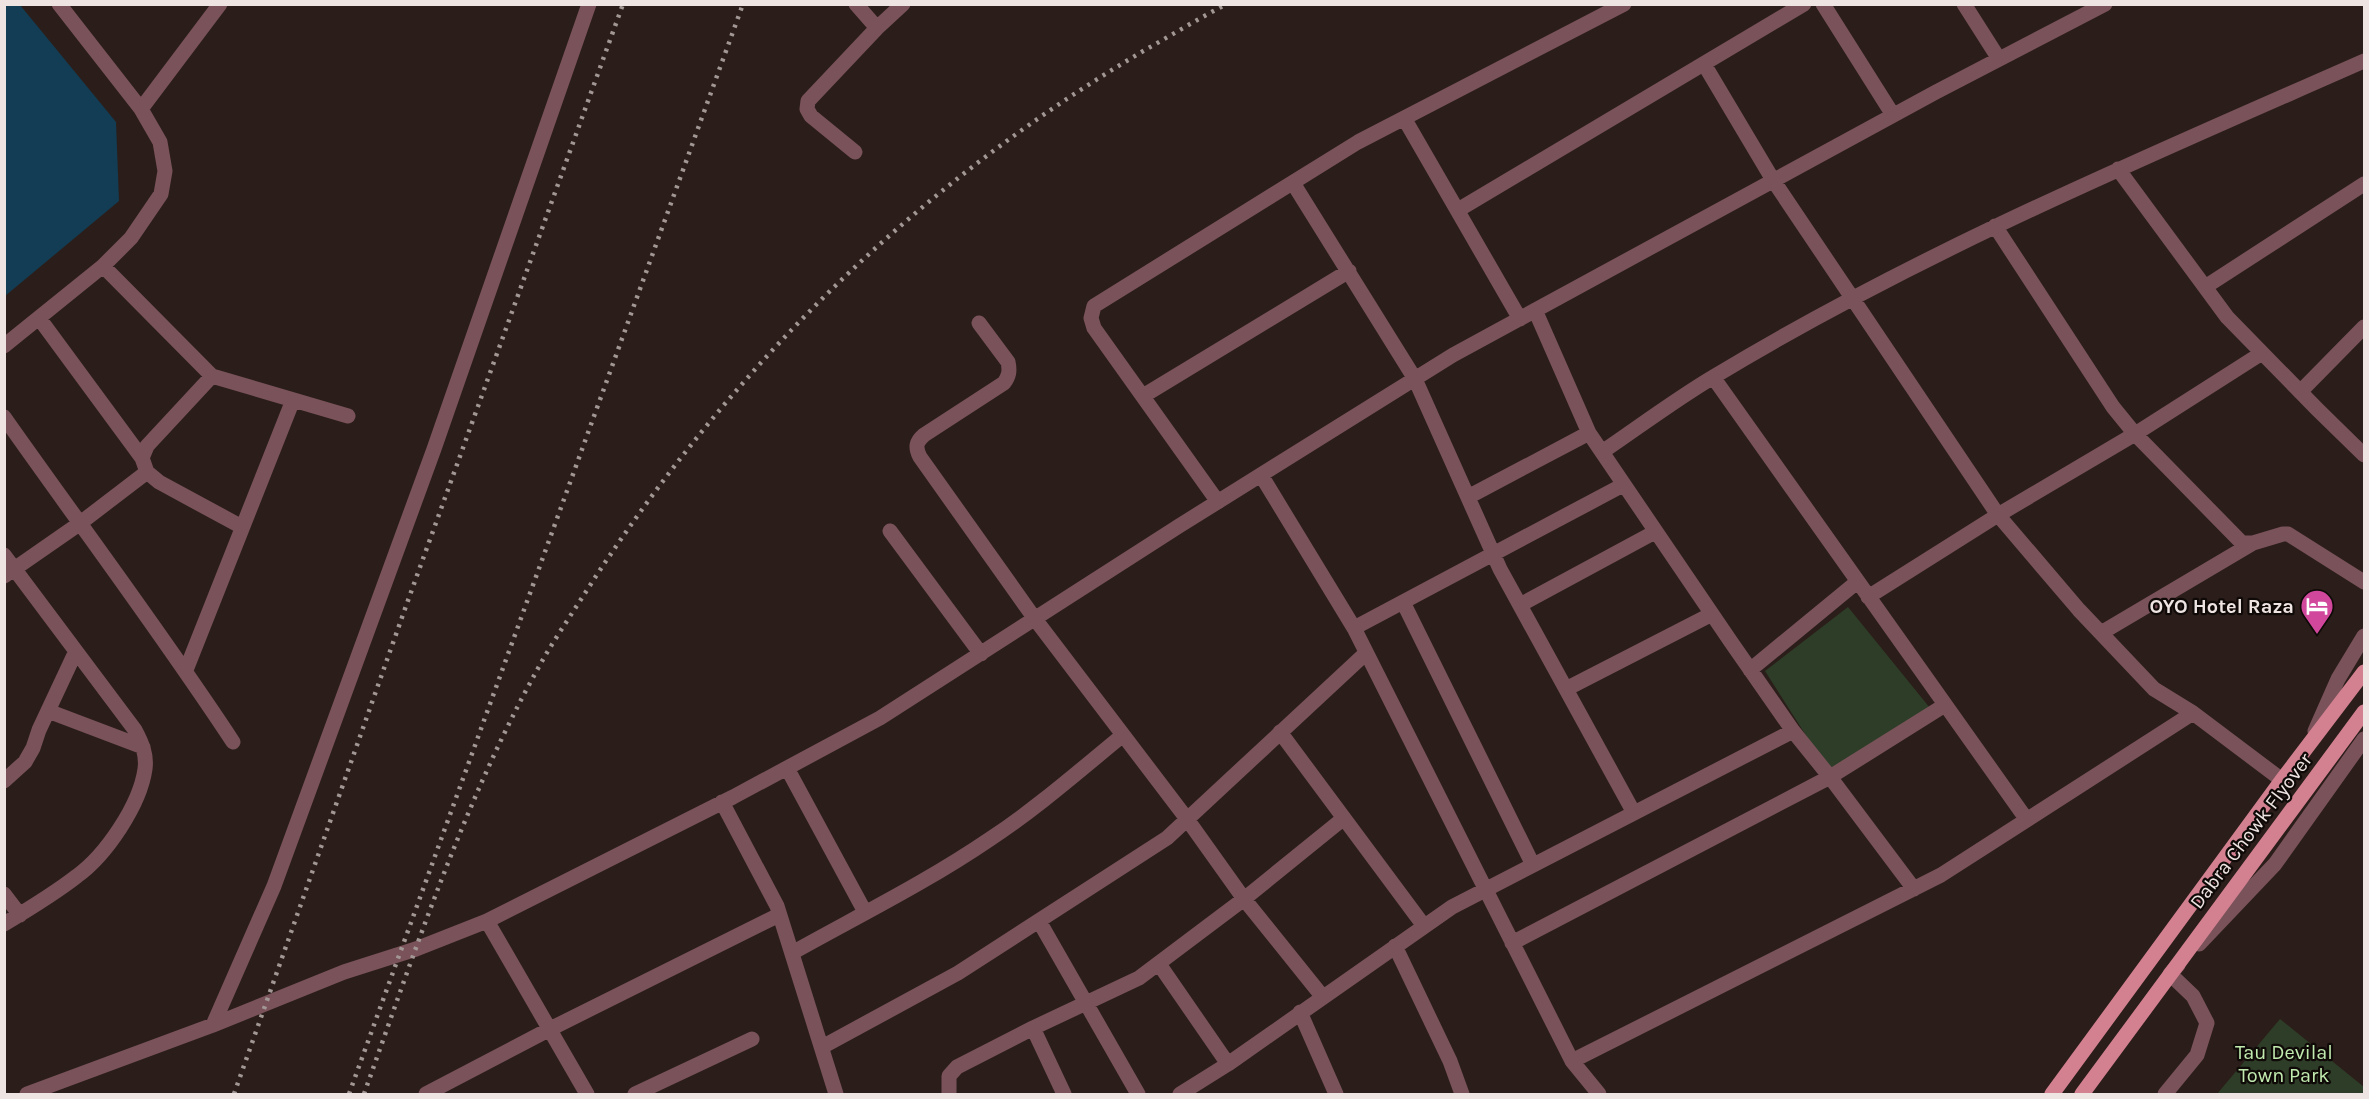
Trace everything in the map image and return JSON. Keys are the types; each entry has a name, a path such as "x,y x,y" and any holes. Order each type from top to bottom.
{"main road":[{"name":"Dabra Chowk Flyover","path":"2052,1095 2310,742 2364,672"},
{"name":"Dabra Chowk Flyover","path":"2082,1095 2364,712"}],"street":[{"path":"4,346 103,266 131,238 161,194 165,171 160,142 141,109 60,4"},
{"path":"141,109 220,4"},
{"path":"213,1025 274,886 434,449 589,4"},
{"path":"856,4 877,28"},
{"path":"855,152 811,116 807,109 808,101 903,4"},
{"path":"1218,502 1094,328 1091,318 1094,306 1358,142 1624,4"},
{"path":"1458,210 1804,4"},
{"path":"1823,4 1893,115"},
{"path":"1965,4 1999,59"},
{"path":"27,1095 213,1025 344,972 416,949 487,921 787,768 880,718 1415,379 1535,310 1773,180 2105,4"},
{"path":"1602,452 1713,377 1852,297 1995,226 2118,169 2364,61"},
{"path":"1704,64 1773,180 1998,515 2101,633 2154,689 2193,713 2282,780"},
{"path":"1404,118 1520,319"},
{"path":"2118,169 2227,317 2364,454"},
{"path":"1293,183 1415,379 1493,554 1634,813"},
{"path":"2205,287 2364,184"},
{"path":"1995,226 2107,399 2135,435 2242,543 2253,543 2288,534 2364,582"},
{"path":"103,266 212,376 348,416"},
{"path":"1143,396 1349,272"},
{"path":"1535,310 1588,433 1793,731 1914,889"},
{"path":"39,318 144,465 159,482 242,527"},
{"path":"979,323 1008,362 1010,370 1008,377 1004,383 924,435 917,441 916,450 1035,619 1187,819 1244,899 1322,996"},
{"path":"2300,392 2364,327"},
{"path":"1868,597 1998,515 2135,435 2262,353"},
{"path":"9,573 79,524 144,465 147,446 212,376"},
{"path":"1713,377 2026,820"},
{"path":"186,670 292,400"},
{"path":"4,417 186,670 233,742"},
{"path":"1468,496 1588,433"},
{"path":"1261,475 1354,628 1572,1061 1599,1095"},
{"path":"1354,628 1623,485"},
{"path":"890,531 981,654"},
{"path":"1520,605 1655,532"},
{"path":"2101,633 2253,543"},
{"path":"4,555 9,573 76,651 135,730 144,747 145,768 142,784 127,815 96,860 78,876 4,924"},
{"path":"1750,670 1857,582"},
{"path":"1403,602 1533,865"},
{"path":"1566,689 1712,614"},
{"path":"2310,742 2338,679 2364,636"},
{"path":"8,772 33,748 76,651"},
{"path":"822,1047 958,973 1167,838 1366,653"},
{"path":"1512,943 1830,777 1945,705"},
{"path":"48,711 144,747"},
{"path":"1572,1061 1941,875 2193,713"},
{"path":"1180,1095 1199,1089 1228,1064 1322,996 1452,907 1793,731"},
{"path":"1280,732 1424,926"},
{"path":"792,953 945,868 989,840 1123,735"},
{"path":"2165,1095 2198,1055 2207,1023 2193,996 2170,974 2275,864 2364,739"},
{"path":"787,768 865,912"},
{"path":"722,802 779,915 836,1095"},
{"path":"949,1095 949,1076 957,1067 1033,1028 1120,989 1159,964 1344,819"},
{"path":"4,894 20,915"},
{"path":"426,1095 550,1029 779,915"},
{"path":"487,921 587,1095"},
{"path":"1039,921 1138,1095"},
{"path":"1395,946 1450,1061 1462,1095"},
{"path":"1159,964 1228,1064"},
{"path":"1300,1012 1336,1095"},
{"path":"1033,1028 1064,1095"},
{"path":"635,1095 752,1039"}],"green space":[{"path":"1848,607 1930,708 1830,773 1765,671"},
{"name":"Tau Devilal Town Park","path":"2280,1019 2364,1087 2364,1094 2217,1094"}],"water":[{"path":"5,4 20,5 116,122 119,201 5,296"}],"railway":[{"path":"234,1094 406,606 623,4"},
{"path":"349,1094 743,4"},
{"path":"364,1094 445,871 491,761 517,708 545,656 587,590 643,509 702,431 766,357 834,287 906,221 982,160 1061,103 1145,50 1227,4"}],"place":[{"name":"OYO Hotel Raza","path":"2317,635"}]}
